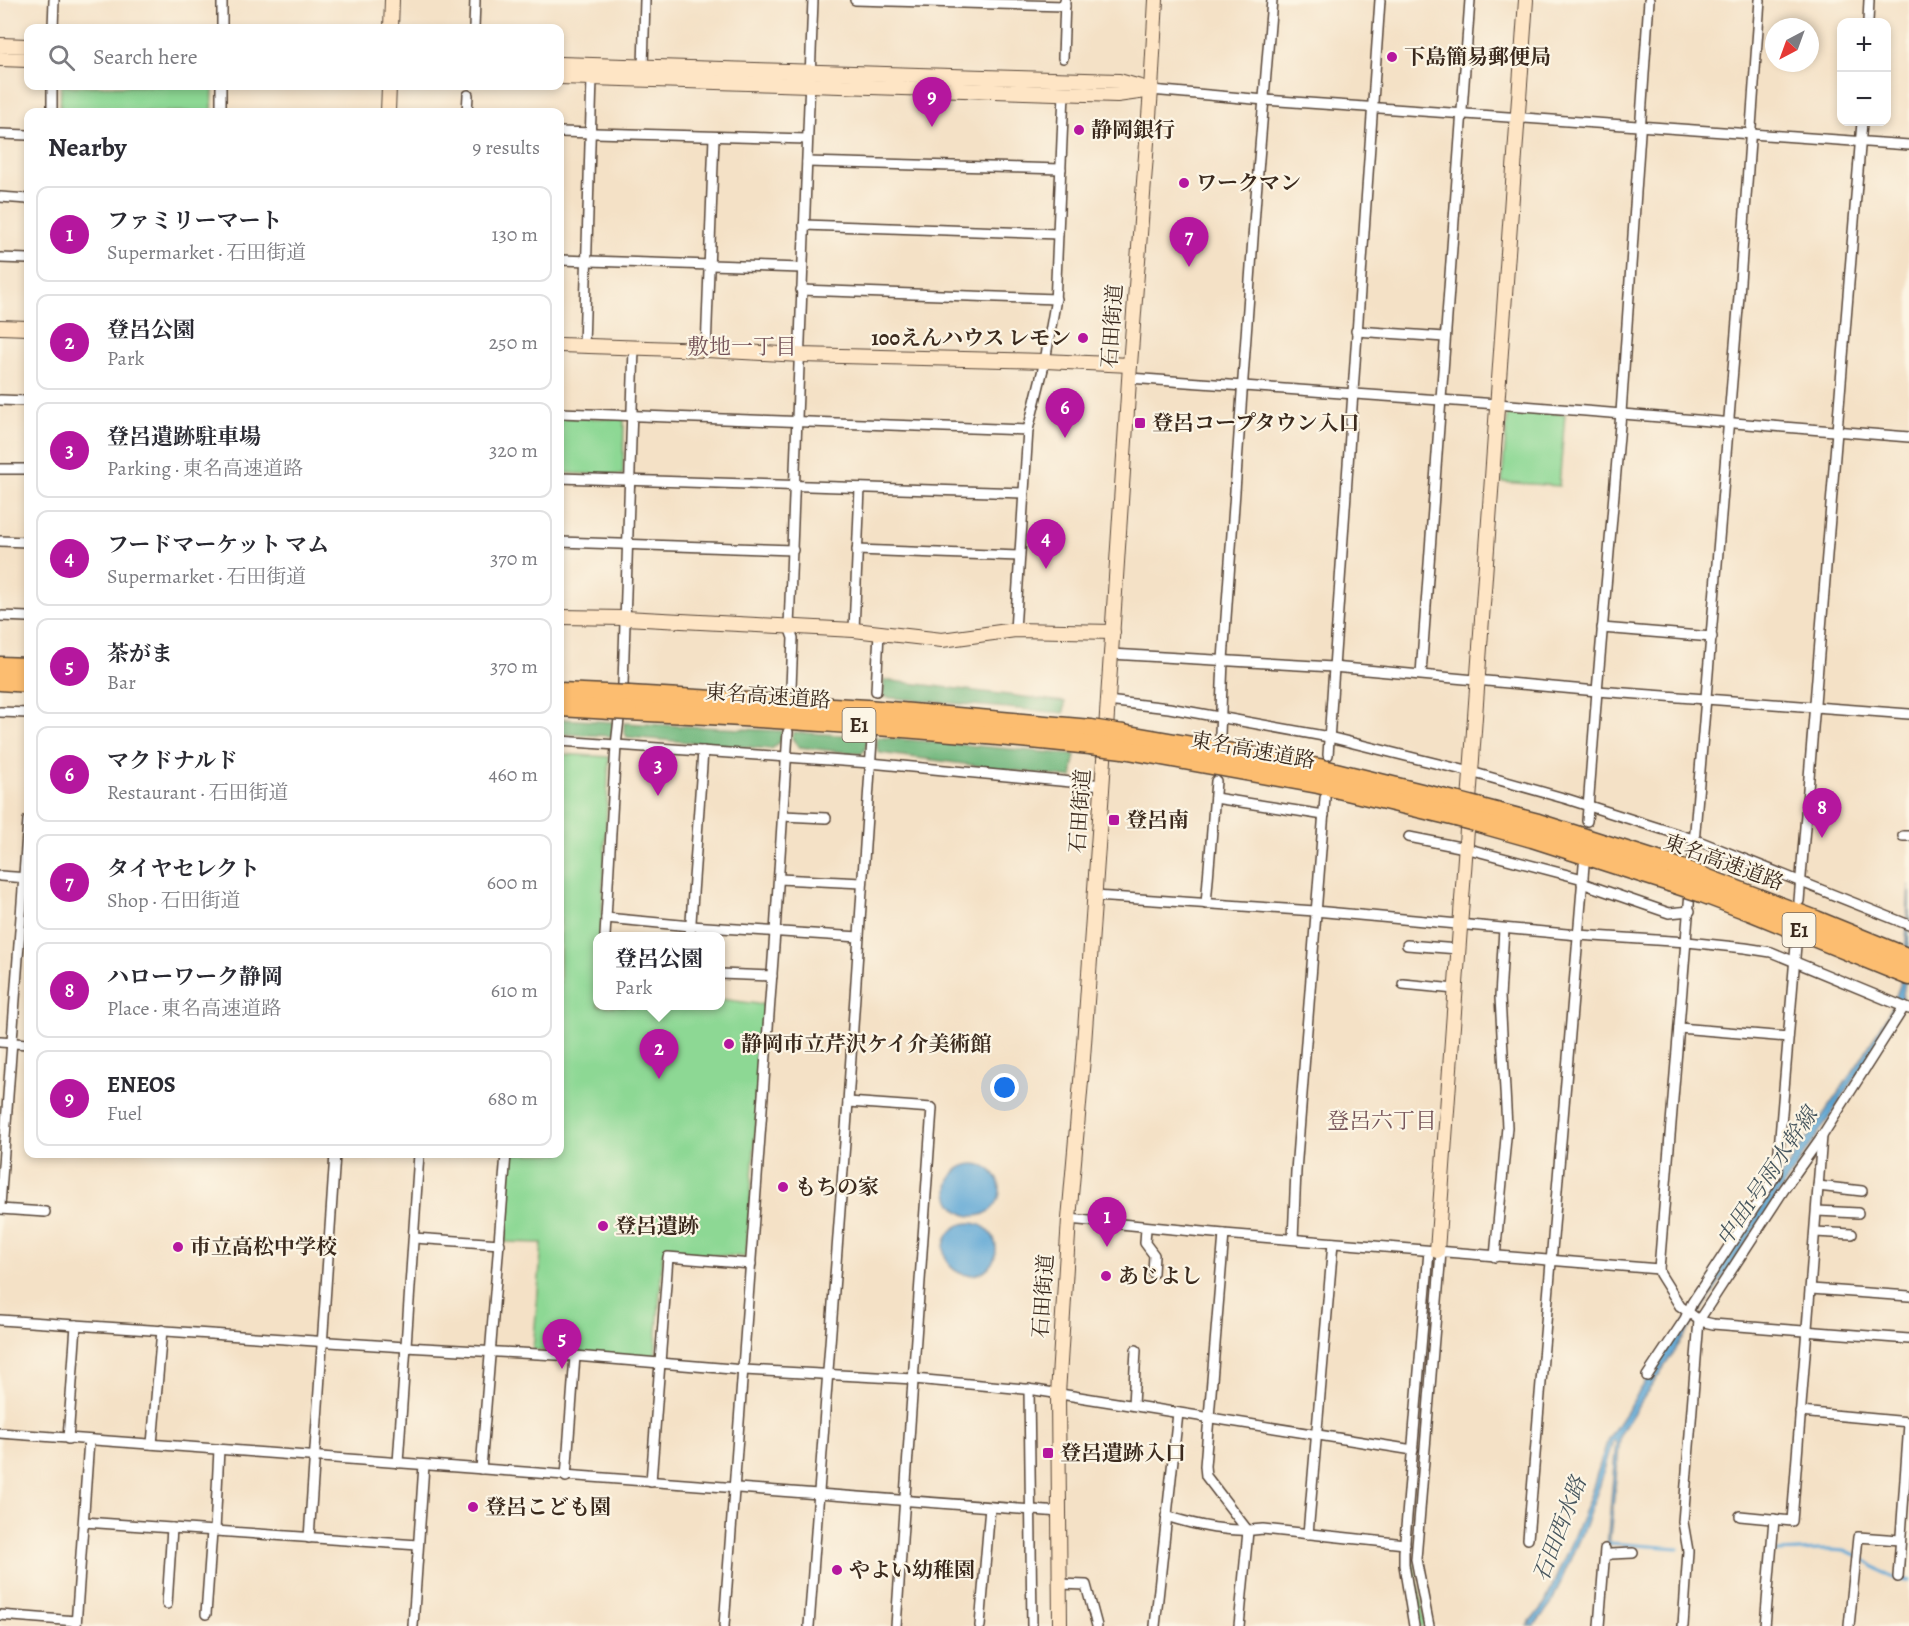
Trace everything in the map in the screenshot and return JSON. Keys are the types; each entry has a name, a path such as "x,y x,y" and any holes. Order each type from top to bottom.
{"highway":[{"path":"0,666 24,667"},
{"path":"0,681 24,683"},
{"name":"東名高速道路","path":"564,693 629,703"},
{"name":"東名高速道路","path":"564,707 629,703 867,709 969,717 1123,742 1319,768 1476,814 1538,823 1670,874 1816,920 1902,964"}],"street":[{"path":"53,24 54,0"},
{"path":"222,0 222,24"},
{"path":"391,24 392,0"},
{"path":"474,24 475,0"},
{"path":"643,67 645,0"},
{"path":"791,687 793,638 789,627 813,0"},
{"path":"855,0 1065,3 1064,58"},
{"name":"石田街道","path":"1060,1626 1058,1394 1069,1219 1103,785 1129,372 1156,0"},
{"path":"1220,734 1223,660 1272,0"},
{"path":"1328,755 1380,0"},
{"path":"1421,674 1470,0"},
{"path":"1429,1626 1416,1559 1526,0"},
{"path":"1587,821 1620,413 1649,0"},
{"path":"1760,0 1696,840 1659,1269 1680,1306 1700,1320 1713,1324 1909,1339"},
{"path":"1868,18 1869,0"},
{"path":"0,45 24,46"},
{"path":"0,59 24,60"},
{"path":"564,64 1064,93 1117,95 1151,90"},
{"path":"564,77 1119,81 1151,90 1265,100 1909,145"},
{"path":"584,346 592,78"},
{"path":"52,90 52,108"},
{"path":"220,108 221,90"},
{"path":"388,108 389,90"},
{"path":"1015,630 1028,430 1045,361 1056,299 1064,93"},
{"path":"468,95 468,108"},
{"path":"1799,901 1862,126"},
{"path":"564,132 807,139"},
{"path":"0,134 24,135"},
{"path":"706,350 714,137"},
{"path":"807,162 1061,169"},
{"path":"0,197 24,199"},
{"path":"804,225 1058,234"},
{"path":"0,258 24,260"},
{"path":"564,260 802,268"},
{"path":"801,290 1056,299"},
{"path":"0,327 24,328"},
{"path":"1356,331 1445,338"},
{"path":"564,345 800,355 1045,361 1244,386 1620,413 1909,437"},
{"path":"605,932 616,745 623,684 634,348"},
{"path":"0,400 24,401"},
{"path":"564,413 1028,430"},
{"path":"0,468 24,470"},
{"path":"564,477 1023,493"},
{"path":"854,630 860,488"},
{"path":"0,541 24,542"},
{"path":"564,542 793,550"},
{"path":"857,550 1019,556"},
{"path":"0,616 24,617"},
{"path":"564,617 854,630 942,640 1015,630 1113,632"},
{"path":"1602,628 1712,637"},
{"path":"876,691 879,633"},
{"path":"1111,654 1334,667 1597,691 1909,714"},
{"path":"1107,701 1169,708 1329,737 1471,772 1696,840 1907,924"},
{"path":"0,712 24,713"},
{"path":"724,1626 788,732"},
{"path":"810,1626 872,740"},
{"path":"564,741 870,763 1103,785"},
{"path":"690,931 703,751"},
{"path":"1206,904 1216,781"},
{"path":"1215,798 1324,815"},
{"path":"1293,1239 1296,1172 1325,798"},
{"path":"783,816 826,818"},
{"path":"1409,837 1465,848 1582,881 1669,913 1690,911"},
{"path":"1528,1539 1584,865"},
{"path":"0,876 24,878"},
{"path":"779,879 862,883"},
{"path":"1095,896 1316,911 1504,929 1687,942 1772,952 1905,1008 1700,1320 1683,1522 1688,1551 1683,1626"},
{"path":"24,900 11,1043 0,1208 45,1212"},
{"path":"606,918 690,931 775,932 859,937"},
{"path":"1495,1257 1507,1127 1500,997 1504,929"},
{"path":"1407,945 1458,949"},
{"path":"1647,1376 1777,1173 1796,945"},
{"path":"725,974 772,976"},
{"path":"1403,984 1455,989"},
{"path":"1679,1028 1788,1037"},
{"path":"0,1042 24,1044"},
{"path":"848,1102 932,1108 896,1626"},
{"path":"1740,1516 1792,1521 1822,1136"},
{"path":"309,1538 335,1158"},
{"path":"398,1463 419,1158"},
{"path":"481,1469 506,1158"},
{"path":"1818,1186 1862,1191"},
{"path":"1817,1211 1858,1213"},
{"path":"1069,1219 1146,1228 1659,1269"},
{"path":"1146,1228 1145,1243 1154,1255 1153,1273"},
{"path":"1815,1232 1852,1234"},
{"path":"1224,1234 1206,1476 1248,1531 1239,1626"},
{"path":"414,1238 500,1244"},
{"path":"1308,1534 1333,1243"},
{"path":"1414,1626 1404,1565 1404,1546 1436,1251"},
{"path":"651,1482 668,1257 751,1264"},
{"path":"1811,1289 1909,1296"},
{"path":"0,1320 575,1356 1029,1389 1413,1450"},
{"path":"68,1439 76,1325"},
{"path":"152,1444 162,1330"},
{"path":"1133,1405 1136,1350"},
{"path":"566,1477 575,1356"},
{"path":"1029,1389 1032,1626"},
{"path":"1800,1412 1909,1423 1898,1577"},
{"path":"1155,1626 1178,1413"},
{"path":"0,1434 1060,1512"},
{"path":"0,1615 76,1623 89,1440"},
{"path":"206,1614 219,1449"},
{"path":"413,1626 424,1465"},
{"path":"980,1626 990,1507"},
{"path":"1166,1516 1200,1526 1248,1531 1263,1528 1417,1549"},
{"path":"1765,1626 1774,1519"},
{"path":"84,1522 418,1545"},
{"path":"167,1604 172,1528"},
{"path":"1849,1626 1858,1537 1900,1540"},
{"path":"1599,1626 1605,1552 1633,1553"},
{"path":"1060,1584 1086,1585 1097,1626"}],"green space":[{"path":"61,90 213,90 212,108 60,108"},
{"path":"1508,409 1565,414 1559,486 1502,482"},
{"path":"564,417 624,419 623,475 564,473"},
{"path":"884,680 1065,702 1064,713 883,697"},
{"path":"564,719 613,722 613,736 564,734"},
{"path":"624,723 782,731 779,742 771,749 627,737 624,732"},
{"path":"793,732 868,737 865,750 861,754 799,747 792,738"},
{"path":"877,737 1075,755 1072,778 880,753 877,748"},
{"path":"564,754 609,757 601,932 593,932 593,1010 725,1010 725,1000 765,1005 746,1257 663,1252 655,1358 533,1350 542,1243 505,1242 511,1158 564,1158"},
{"path":"1407,1560 1413,1560 1426,1626 1417,1626"}],"water":[{"path":"1909,884 1907,964 1900,1010 1623,1429 1620,1438 1609,1546 1607,1546 1616,1442 1613,1440 1584,1528 1551,1604 1534,1626 1527,1626 1545,1603 1558,1573 1587,1505 1608,1439 1860,1061 1892,1007 1900,985 1906,941"},
{"path":"969,1164 979,1164 993,1171 1000,1190 993,1209 979,1216 969,1216 959,1212 952,1205 948,1195 948,1185 952,1175 959,1168"},
{"path":"965,1223 975,1223 989,1230 996,1249 989,1268 975,1275 965,1275 955,1271 948,1264 944,1254 944,1244 948,1234 955,1227"}],"waterway":[{"path":"1609,1543 1678,1548"},
{"path":"1775,1552 1844,1551 1858,1556 1893,1578 1909,1581"}],"place":[{"name":"下島簡易郵便局","path":"1392,57"},
{"name":"ENEOS","path":"932,127"},
{"name":"静岡銀行","path":"1079,130"},
{"name":"ワークマン","path":"1184,183"},
{"name":"タイヤセレクト","path":"1189,267"},
{"name":"100えんハウス レモン","path":"1083,338"},
{"name":"登呂コープタウン入口","path":"1140,423"},
{"name":"マクドナルド","path":"1065,438"},
{"name":"フードマーケット マム","path":"1046,569"},
{"name":"登呂遺跡駐車場","path":"658,796"},
{"name":"登呂南","path":"1114,820"},
{"name":"ハローワーク静岡","path":"1822,838"},
{"name":"静岡市立芹沢ケイ介美術館","path":"729,1044"},
{"name":"登呂公園","path":"659,1079"},
{"name":"もちの家","path":"783,1187"},
{"name":"登呂遺跡","path":"603,1226"},
{"name":"市立高松中学校","path":"178,1247"},
{"name":"ファミリーマート","path":"1107,1247"},
{"name":"あじよし","path":"1106,1276"},
{"name":"茶がま","path":"562,1369"},
{"name":"登呂遺跡入口","path":"1048,1453"},
{"name":"登呂こども園","path":"473,1507"},
{"name":"やよい幼稚園","path":"837,1570"}],"district":[{"name":"敷地一丁目","path":"742,347"},
{"name":"登呂六丁目","path":"1382,1121"}],"water label":[{"name":"中田1号雨水幹線","path":"1767,1177"},
{"name":"石田西水路","path":"1560,1529"}]}
